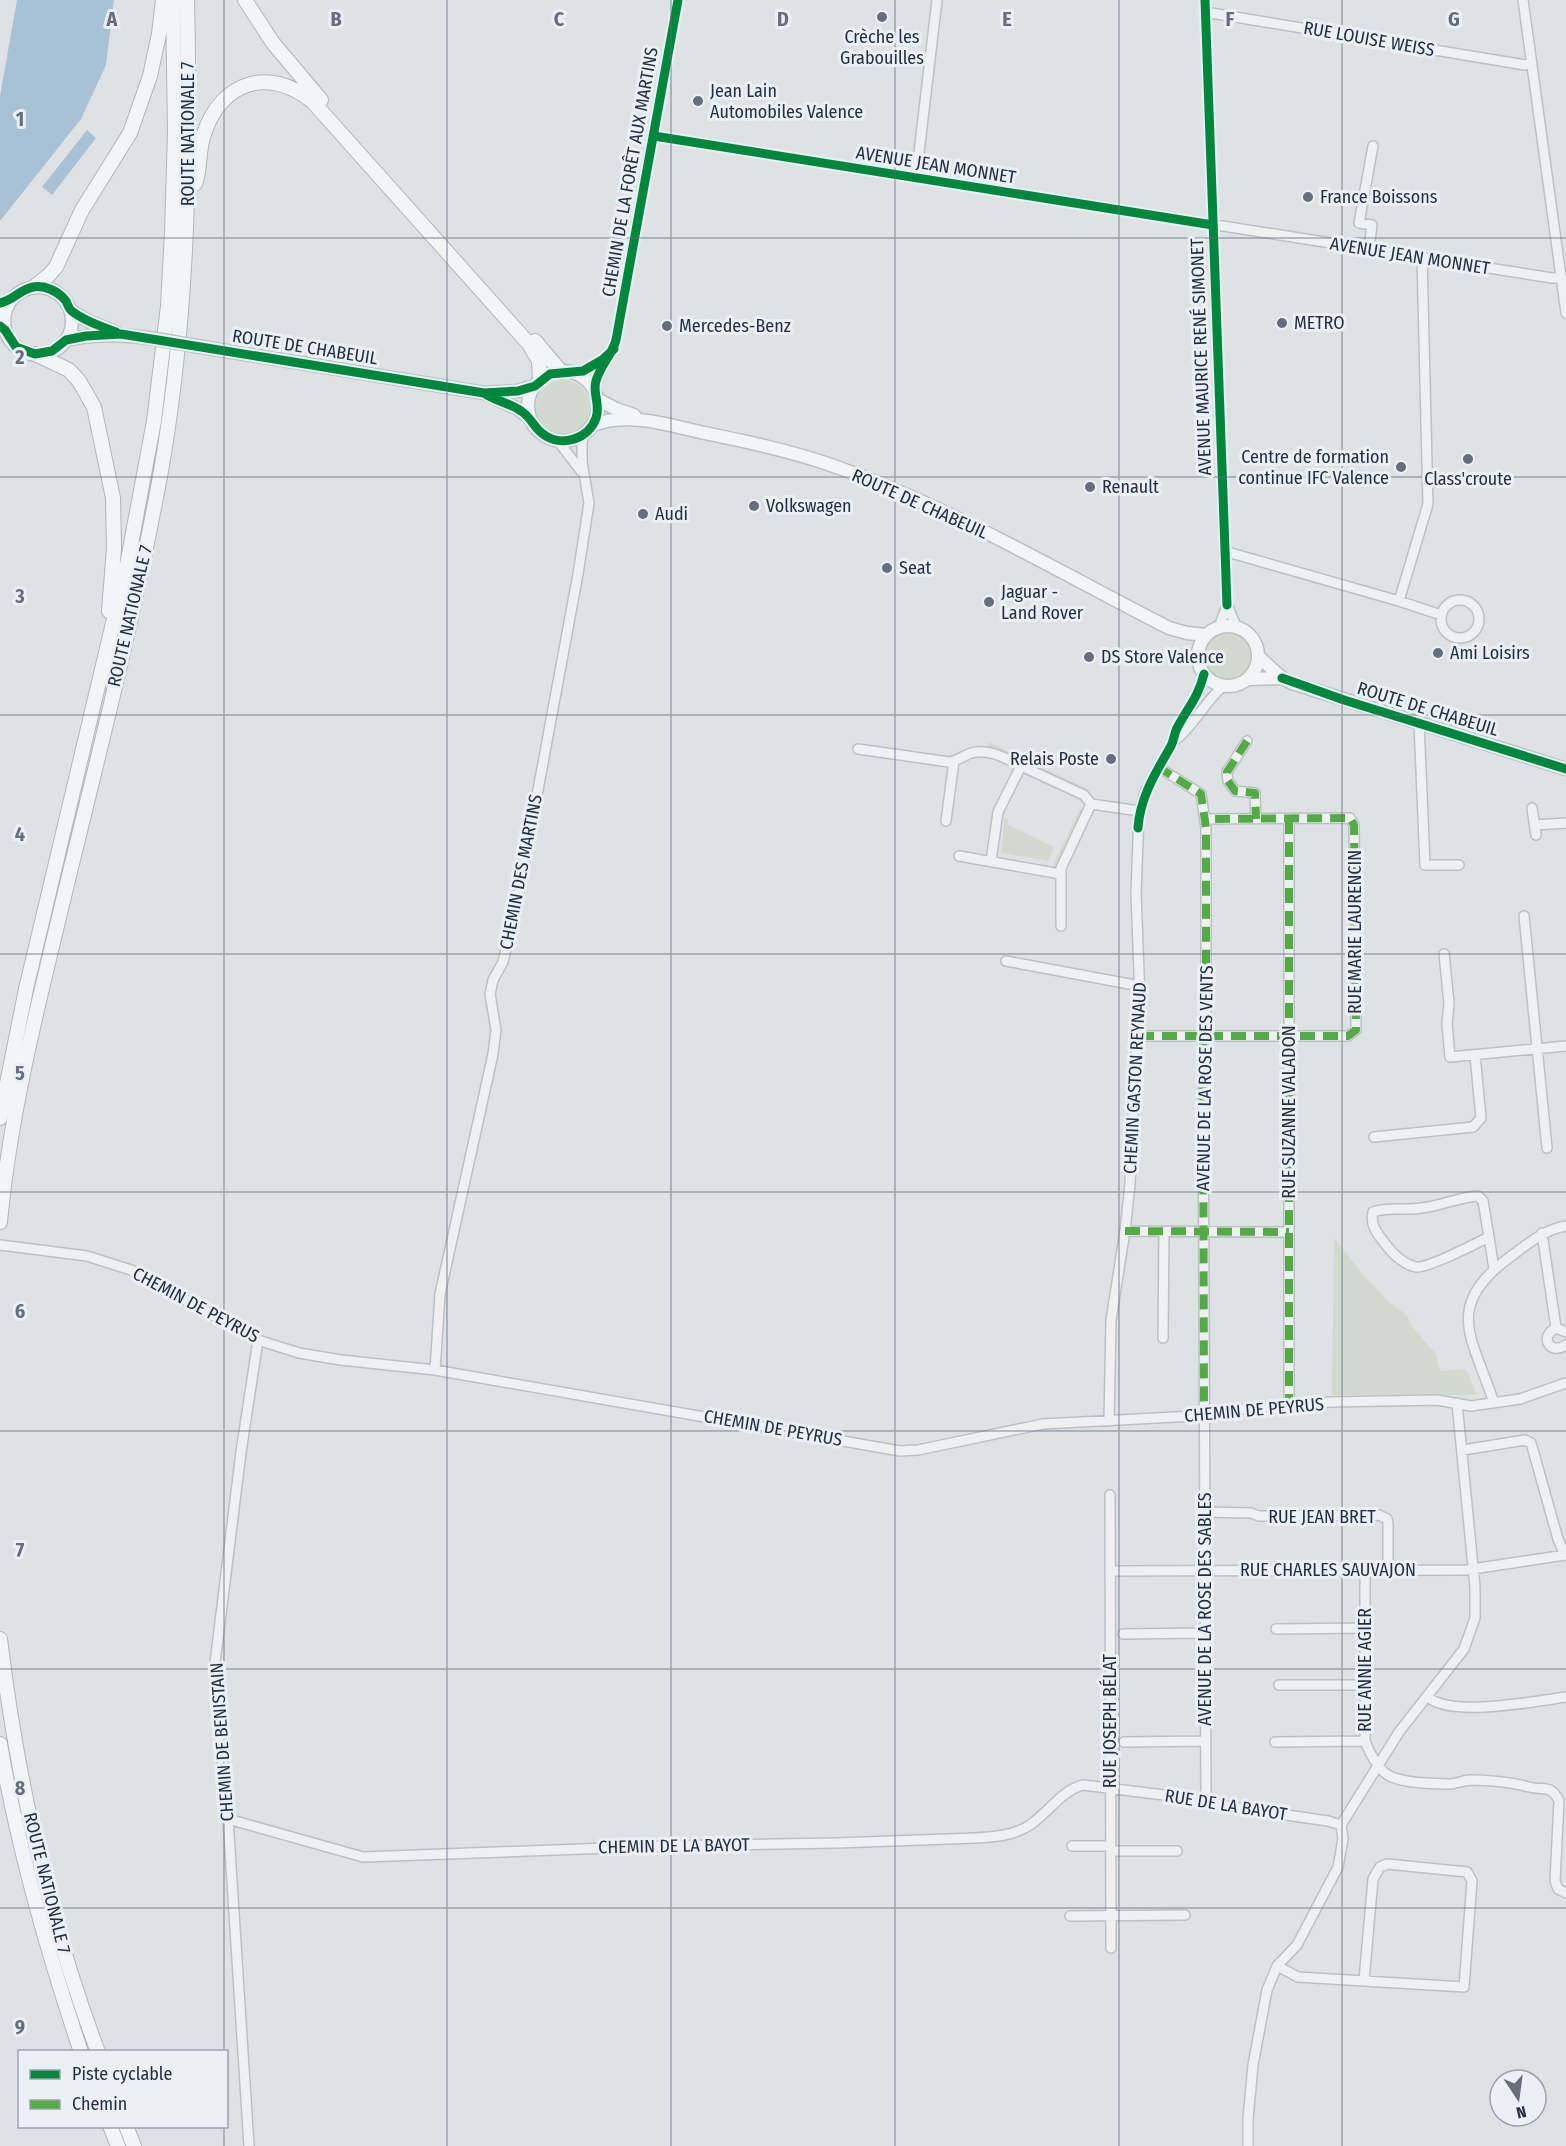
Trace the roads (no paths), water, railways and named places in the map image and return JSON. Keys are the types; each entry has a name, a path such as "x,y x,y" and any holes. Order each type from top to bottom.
{"highway":[{"path":"34,287 56,267 82,210 130,133 150,76 163,0"},
{"name":"ROUTE NATIONALE 7","path":"0,1118 26,989 137,516 154,421 163,351 174,200 173,0"},
{"name":"ROUTE NATIONALE 7","path":"0,1222 17,1105 35,1018 137,587 162,467 181,324 188,196 187,0"},
{"path":"244,0 258,23 294,70 567,372"},
{"path":"188,196 196,181 204,134 210,119 222,101 241,87 254,82 269,82 290,87 313,102 529,344 539,361 538,383"},
{"path":"35,354 61,365 79,381 94,407 102,442 113,498 114,540 104,663"},
{"name":"ROUTE NATIONALE 7","path":"0,1639 19,1767 34,1837 70,1969 97,2050"},
{"name":"ROUTE NATIONALE 7","path":"0,1744 19,1839 36,1908 80,2050"},
{"path":"110,2128 118,2146"},
{"path":"126,2128 134,2146"}],"main road":[{"path":"66,340 72,326 70,311 57,292 34,287 16,294 5,302 2,328 16,347 35,354 52,351 66,340 121,334"},
{"path":"70,311 121,334"},
{"name":"ROUTE DE CHABEUIL","path":"121,334 484,393"},
{"path":"484,393 518,391 538,383 550,374 567,372 583,377 596,395 616,409 655,422"},
{"path":"530,418 528,407 530,396 538,383"},
{"path":"484,393 518,409 530,418 541,433 558,441 577,438 605,421 621,418 655,422"},
{"path":"589,429 597,417 596,395"},
{"name":"ROUTE DE CHABEUIL","path":"655,422 755,443 827,464 888,487 1008,544 1169,628 1206,635"},
{"path":"1236,626 1253,638 1258,650 1258,665 1249,679 1232,686 1223,686 1209,680 1204,674 1198,660 1198,652 1206,635 1219,627 1236,626"},
{"name":"ROUTE DE CHABEUIL","path":"1169,628 1198,652"},
{"name":"ROUTE DE CHABEUIL","path":"1259,657 1282,678"},
{"name":"ROUTE DE CHABEUIL","path":"1249,679 1282,678 1566,769"}],"street":[{"name":"CHEMIN DE LA FORÊT AUX MARTINS","path":"596,395 596,382 614,349 678,0"},
{"path":"916,178 937,0"},
{"name":"AVENUE MAURICE RENÉ SIMONET","path":"1205,0 1224,550 1227,605 1236,626"},
{"path":"1523,0 1566,313"},
{"name":"RUE LOUISE WEISS","path":"1205,12 1525,65 1532,63"},
{"name":"AVENUE JEAN MONNET","path":"654,136 1422,258 1562,278"},
{"path":"1369,249 1372,225 1359,223 1372,146"},
{"path":"1399,601 1428,504 1422,258"},
{"path":"567,372 593,367 614,349"},
{"name":"CHEMIN DES MARTINS","path":"435,1370 440,1294 493,1054 496,1030 490,994 491,987 503,962 520,887 578,574 589,503 581,452 589,429"},
{"name":"CHEMIN DES MARTINS","path":"558,441 585,478"},
{"path":"1224,550 1441,615"},
{"path":"1465,600 1476,607 1480,619 1478,626 1470,636 1451,637 1442,627 1441,615 1447,604 1465,600"},
{"name":"AVENUE MAURICE RENÉ SIMONET","path":"1219,627 1227,605"},
{"name":"CHEMIN GASTON REYNAUD","path":"1109,1421 1111,1320 1130,1184 1136,1055 1139,1036 1140,986 1136,893 1140,811 1146,792 1173,742 1176,730 1199,691 1204,674"},
{"name":"CHEMIN GASTON REYNAUD","path":"1173,742 1183,735 1206,703 1223,686"},
{"path":"1419,723 1425,865 1459,865"},
{"path":"1247,741 1226,776 1235,791 1267,792"},
{"path":"858,749 954,762 971,753 990,753 1084,795 1091,804 1140,811"},
{"path":"946,821 954,762"},
{"path":"991,861 998,812 1021,766"},
{"name":"AVENUE DE LA ROSE DES VENTS","path":"1158,767 1199,791 1203,799 1205,819 1204,1414"},
{"path":"1256,793 1256,819"},
{"path":"1061,926 1061,868 1091,804"},
{"path":"1532,808 1535,830 1566,823"},
{"name":"RUE MARIE LAURENCIN","path":"1139,1036 1348,1036 1356,1030 1354,825 1350,818 1205,819"},
{"name":"RUE SUZANNE VALADON","path":"1289,819 1289,1405"},
{"path":"959,856 1061,874"},
{"path":"1524,916 1547,1148"},
{"path":"1444,954 1449,1003 1447,1024 1450,1057 1566,1047"},
{"path":"1006,961 1140,986"},
{"path":"1374,1137 1473,1127 1481,1118 1474,1055"},
{"path":"1489,1237 1461,1251 1416,1267 1393,1255 1375,1231 1371,1219 1373,1212 1380,1209 1419,1209 1478,1196 1484,1201 1494,1269"},
{"path":"1494,1403 1470,1337 1467,1320 1469,1304 1476,1289 1494,1269 1542,1233 1566,1227"},
{"path":"1125,1231 1289,1232"},
{"path":"1163,1338 1164,1233"},
{"path":"1542,1233 1556,1328"},
{"name":"CHEMIN DE PEYRUS","path":"0,1245 87,1256 131,1270 258,1340 299,1353 435,1370 865,1443 900,1451 918,1450 1042,1424 1204,1414 1289,1405 1437,1400 1471,1406 1520,1398 1566,1383"},
{"path":"1556,1328 1566,1332"},
{"path":"1556,1328 1548,1334 1549,1344 1557,1349 1566,1345"},
{"name":"CHEMIN DE BENISTAIN","path":"249,2146 228,1819 214,1671 241,1452 258,1340"},
{"path":"1248,2146 1252,2065 1267,1990 1277,1966 1297,1945 1338,1867 1343,1839 1341,1825 1399,1732 1428,1697 1469,1640 1475,1618 1473,1570 1457,1403"},
{"name":"AVENUE DE LA ROSE DES SABLES","path":"1204,1414 1206,1803"},
{"path":"1463,1450 1525,1440 1531,1443 1565,1557"},
{"name":"RUE JOSEPH BÉLAT","path":"1110,1494 1111,1948"},
{"name":"RUE JEAN BRET","path":"1205,1512 1251,1513 1259,1516 1379,1515 1387,1519 1388,1524 1389,1571"},
{"name":"RUE CHARLES SAUVAJON","path":"1110,1571 1473,1570 1565,1557"},
{"name":"RUE ANNIE AGIER","path":"1365,1571 1365,1741 1379,1765"},
{"path":"1276,1629 1366,1628"},
{"path":"1123,1634 1206,1633"},
{"path":"1279,1685 1365,1685"},
{"path":"1428,1697 1438,1704 1495,1708 1566,1697"},
{"path":"1124,1742 1206,1741"},
{"path":"1275,1742 1365,1741"},
{"path":"1379,1765 1388,1776 1407,1781 1453,1784 1468,1780 1518,1784 1531,1788 1549,1789 1555,1793 1559,1802 1561,1846 1555,1881 1558,1889 1566,1893"},
{"name":"CHEMIN DE LA BAYOT","path":"228,1819 363,1857 664,1845 837,1843 997,1837 1014,1833 1030,1824 1077,1787 1083,1785 1110,1788"},
{"name":"RUE DE LA BAYOT","path":"1110,1788 1180,1797 1341,1825"},
{"path":"1072,1846 1177,1851"},
{"path":"1277,1966 1298,1977 1464,1988 1472,1881 1470,1875 1463,1870 1387,1864 1380,1867 1373,1879 1364,1980"},
{"path":"1070,1916 1185,1915"}],"water":[{"path":"17,0 114,0 106,65 81,119 0,221 0,96"},
{"path":"87,130 96,138 52,195 42,187"}],"place":[{"name":"Crèche les Grabouilles","path":"882,17"},
{"name":"Jean Lain Automobiles Valence","path":"698,101"},
{"name":"France Boissons","path":"1308,197"},
{"name":"METRO","path":"1282,323"},
{"name":"Mercedes-Benz","path":"667,326"},
{"name":"Class'croute","path":"1468,459"},
{"name":"Centre de formation continue IFC Valence","path":"1401,467"},
{"name":"Renault","path":"1090,487"},
{"name":"Volkswagen","path":"754,506"},
{"name":"Audi","path":"643,514"},
{"name":"Seat","path":"887,568"},
{"name":"Jaguar - Land Rover","path":"989,602"},
{"name":"Ami Loisirs","path":"1438,653"},
{"name":"DS Store Valence","path":"1089,657"},
{"name":"Relais Poste","path":"1111,759"}]}
